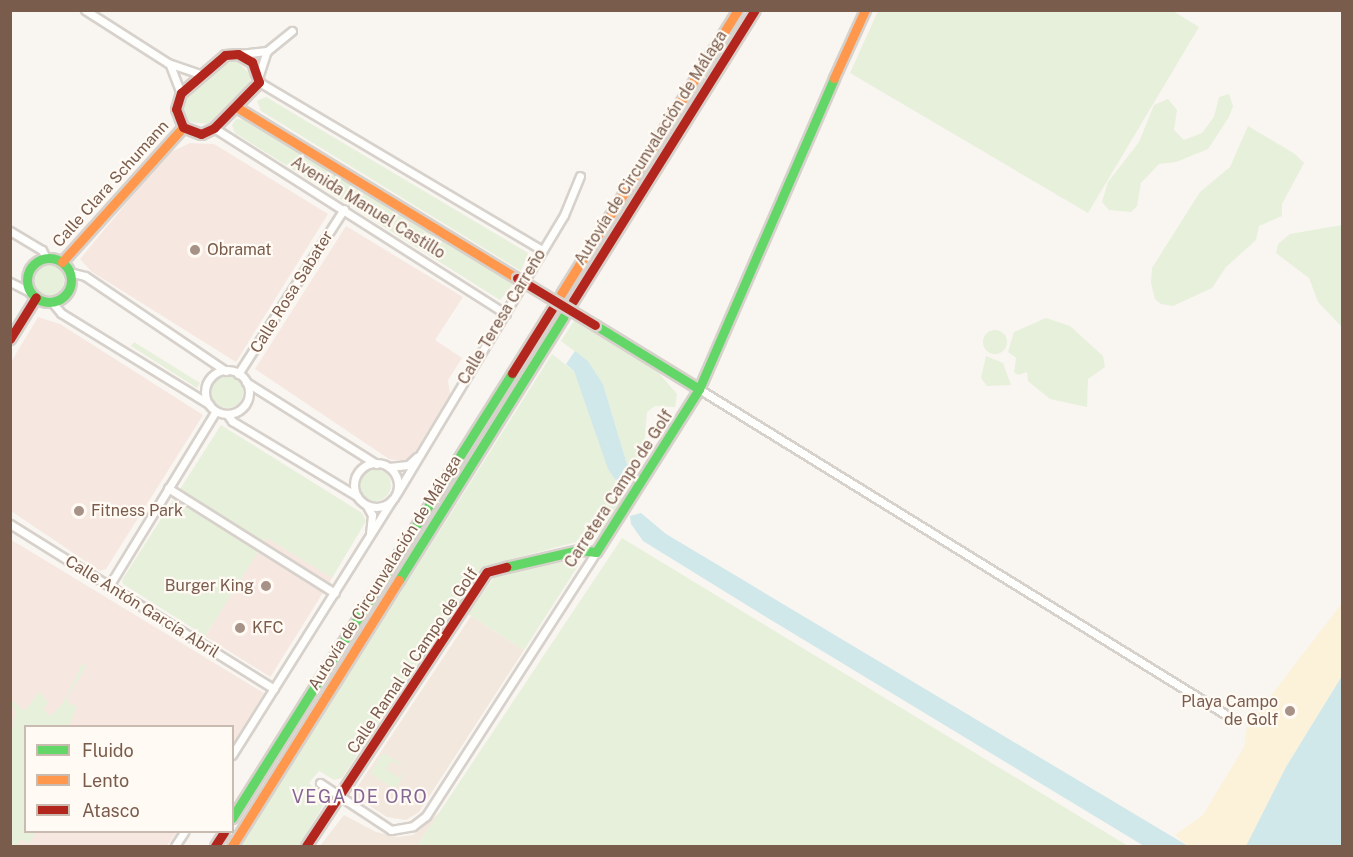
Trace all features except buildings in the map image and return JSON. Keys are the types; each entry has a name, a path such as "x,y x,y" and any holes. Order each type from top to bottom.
{"main road":[{"name":"Autovía de Circunvalación de Málaga","path":"561,294 738,10"},
{"name":"Autovía de Circunvalación de Málaga","path":"573,301 755,10"},
{"name":"Carretera Campo de Golf","path":"596,552 699,389 798,154 865,10"},
{"path":"238,54 252,62 259,79 238,108 214,128 201,134 183,127 176,110 181,93 225,55 238,54"},
{"name":"Avenida Manuel Castillo","path":"238,108 699,389"},
{"name":"Calle Clara Schumann","path":"62,262 183,127"},
{"path":"10,339 33,295 29,271 46,258 62,262 69,272 67,291 51,301 33,295"},
{"name":"Autovía de Circunvalación de Málaga","path":"234,815 552,309"},
{"name":"Autovía de Circunvalación de Málaga","path":"232,846 564,316"},
{"name":"Calle Ramal al Campo de Golf","path":"339,796 487,572 579,550 596,552"},
{"path":"306,846 339,796"},
{"path":"215,846 223,833"}],"street":[{"path":"85,10 168,63 203,75"},
{"path":"238,54 267,51 292,31"},
{"path":"267,51 259,79 543,250"},
{"path":"168,63 181,93"},
{"name":"Avenida Manuel Castillo","path":"214,128 506,314"},
{"name":"Calle Teresa Carreño","path":"397,493 564,215 580,176"},
{"name":"Calle Rosa Sabater","path":"238,374 344,209"},
{"path":"10,231 42,250 46,258"},
{"path":"69,272 85,276 226,371 238,374 246,382 376,464 389,467 408,465 419,456"},
{"path":"10,282 33,295"},
{"path":"51,301 61,313 209,404 216,411 227,414 232,421 357,496 367,506 373,525 369,538"},
{"path":"209,404 205,392 209,380 226,371"},
{"path":"227,414 246,404 246,382"},
{"path":"699,389 1225,714"},
{"path":"109,586 216,411"},
{"path":"357,496 357,474 376,464"},
{"path":"234,752 397,493 397,479 389,467"},
{"path":"168,488 334,593"},
{"path":"367,506 381,507 392,500"},
{"name":"Calle Antón García Abril","path":"10,524 274,689"},
{"name":"Carretera Campo de Golf","path":"339,796 391,830 413,826 426,816 596,552"},
{"path":"320,783 339,796"},
{"path":"175,846 183,833"}],"shaded area":[{"path":"190,143 214,144 328,214 236,362 92,272 80,259 167,154"},
{"path":"346,226 463,297 435,340 462,358 448,380 450,394 412,457 404,462 389,459 255,369"},
{"path":"38,317 60,324 203,415 106,569 100,571 11,511 11,362"},
{"path":"267,537 332,578 270,677 205,636"},
{"path":"10,539 264,693 234,741 234,725 24,725 24,833 176,833 167,846 11,846"},
{"path":"471,616 524,650 419,812 406,820 387,817 359,799 356,789"},
{"path":"440,812 417,846 320,846 344,815 376,832 397,837 413,835"}],"green space":[{"path":"878,11 1173,11 1199,27 1088,213 850,73"},
{"path":"237,61 251,75 248,89 209,124 188,122 182,106 186,95 224,62"},
{"path":"1229,94 1233,106 1229,117 1208,149 1176,162 1159,164 1141,183 1137,206 1131,212 1109,210 1102,202 1108,182 1139,142 1154,105 1168,99 1177,110 1174,130 1184,140 1202,133 1214,117 1219,97"},
{"path":"266,97 528,253 521,271 261,111 257,101"},
{"path":"236,119 246,120 513,284 500,300 235,133 232,125"},
{"path":"1248,126 1295,154 1304,163 1282,204 1282,216 1259,226 1256,240 1226,267 1212,288 1173,306 1161,304 1155,299 1151,283 1152,268 1200,192 1230,167"},
{"path":"1342,225 1342,327 1318,302 1309,278 1276,253 1278,244 1290,234"},
{"path":"48,264 59,269 64,280 59,291 48,296 37,291 32,280 37,269"},
{"path":"1046,318 1070,326 1103,356 1105,367 1088,379 1087,407 1050,399 1028,381 1027,372 1018,375 1014,372 1016,358 1008,352 1014,332"},
{"path":"574,321 657,371 677,394 675,407 655,406 647,412 644,447 632,481 603,384 588,361 561,341"},
{"path":"995,330 1000,331 1006,337 1006,347 1000,353 995,354 990,353 984,347 983,342 984,337 990,331"},
{"path":"134,342 200,383 197,388 131,346"},
{"path":"552,354 574,371 623,501 602,531 592,538 500,562 477,573 342,778 334,780 319,771 309,783 320,794 323,806 299,846 240,846"},
{"path":"986,356 1003,363 1011,385 987,386 981,378"},
{"path":"227,376 238,381 243,392 238,403 227,408 216,403 211,392 216,381"},
{"path":"221,425 362,513 366,521 332,578 267,538 205,636 123,584 122,580"},
{"path":"375,469 386,474 391,485 386,496 375,501 364,496 359,485 364,474"},
{"path":"622,538 1128,846 417,846"},
{"path":"573,557 579,560 578,566 524,650 468,614 495,576"},
{"path":"83,662 86,667 68,696 68,702 77,707 69,725 24,725 24,833 35,833 29,843 21,839 17,846 11,846 10,743 16,709 11,708 11,700 25,711 40,691 48,703 43,710 50,716 63,703"},
{"path":"383,753 406,767 391,761 386,769 399,778 406,771 395,789 370,773"}],"sand":[{"name":"Playa Campo de Golf","path":"1342,603 1342,676 1286,767 1246,846 1188,846 1175,835 1203,815 1244,747 1247,727"}],"water":[{"path":"575,351 588,361 603,384 632,481 619,485 608,469 574,371 566,364"},
{"path":"641,513 666,534 1188,846 1144,846 758,612 643,541 631,524 630,516"},
{"path":"1342,676 1342,846 1246,846 1286,767"}],"traffic: fast":[{"path":"506,567 579,550 596,552 699,389 834,78"},
{"path":"49,258 64,265 71,280 64,295 49,302 34,295 27,280 34,265 49,258"},
{"path":"399,580 564,316"},
{"path":"595,325 699,389"},
{"path":"234,815 512,373"}],"traffic: slow":[{"path":"561,294 738,10"},
{"path":"834,78 865,10"},
{"path":"238,108 517,278"},
{"path":"62,262 183,127"},
{"path":"232,846 399,580"}],"traffic: jam":[{"path":"573,301 755,10"},
{"path":"238,54 252,62 259,82 214,128 201,134 183,127 176,109 181,93 225,55 238,54"},
{"path":"517,278 595,325"},
{"path":"10,339 36,297"},
{"path":"512,373 552,309"},
{"path":"306,846 487,572 506,567"},
{"path":"215,846 223,833"}],"place":[{"name":"Obramat","path":"195,250"},
{"name":"Fitness Park","path":"79,511"},
{"name":"Burger King","path":"266,586"},
{"name":"KFC","path":"240,628"},
{"name":"Playa Campo de Golf","path":"1290,711"}],"district":[{"name":"VEGA DE ORO","path":"360,797"}]}
